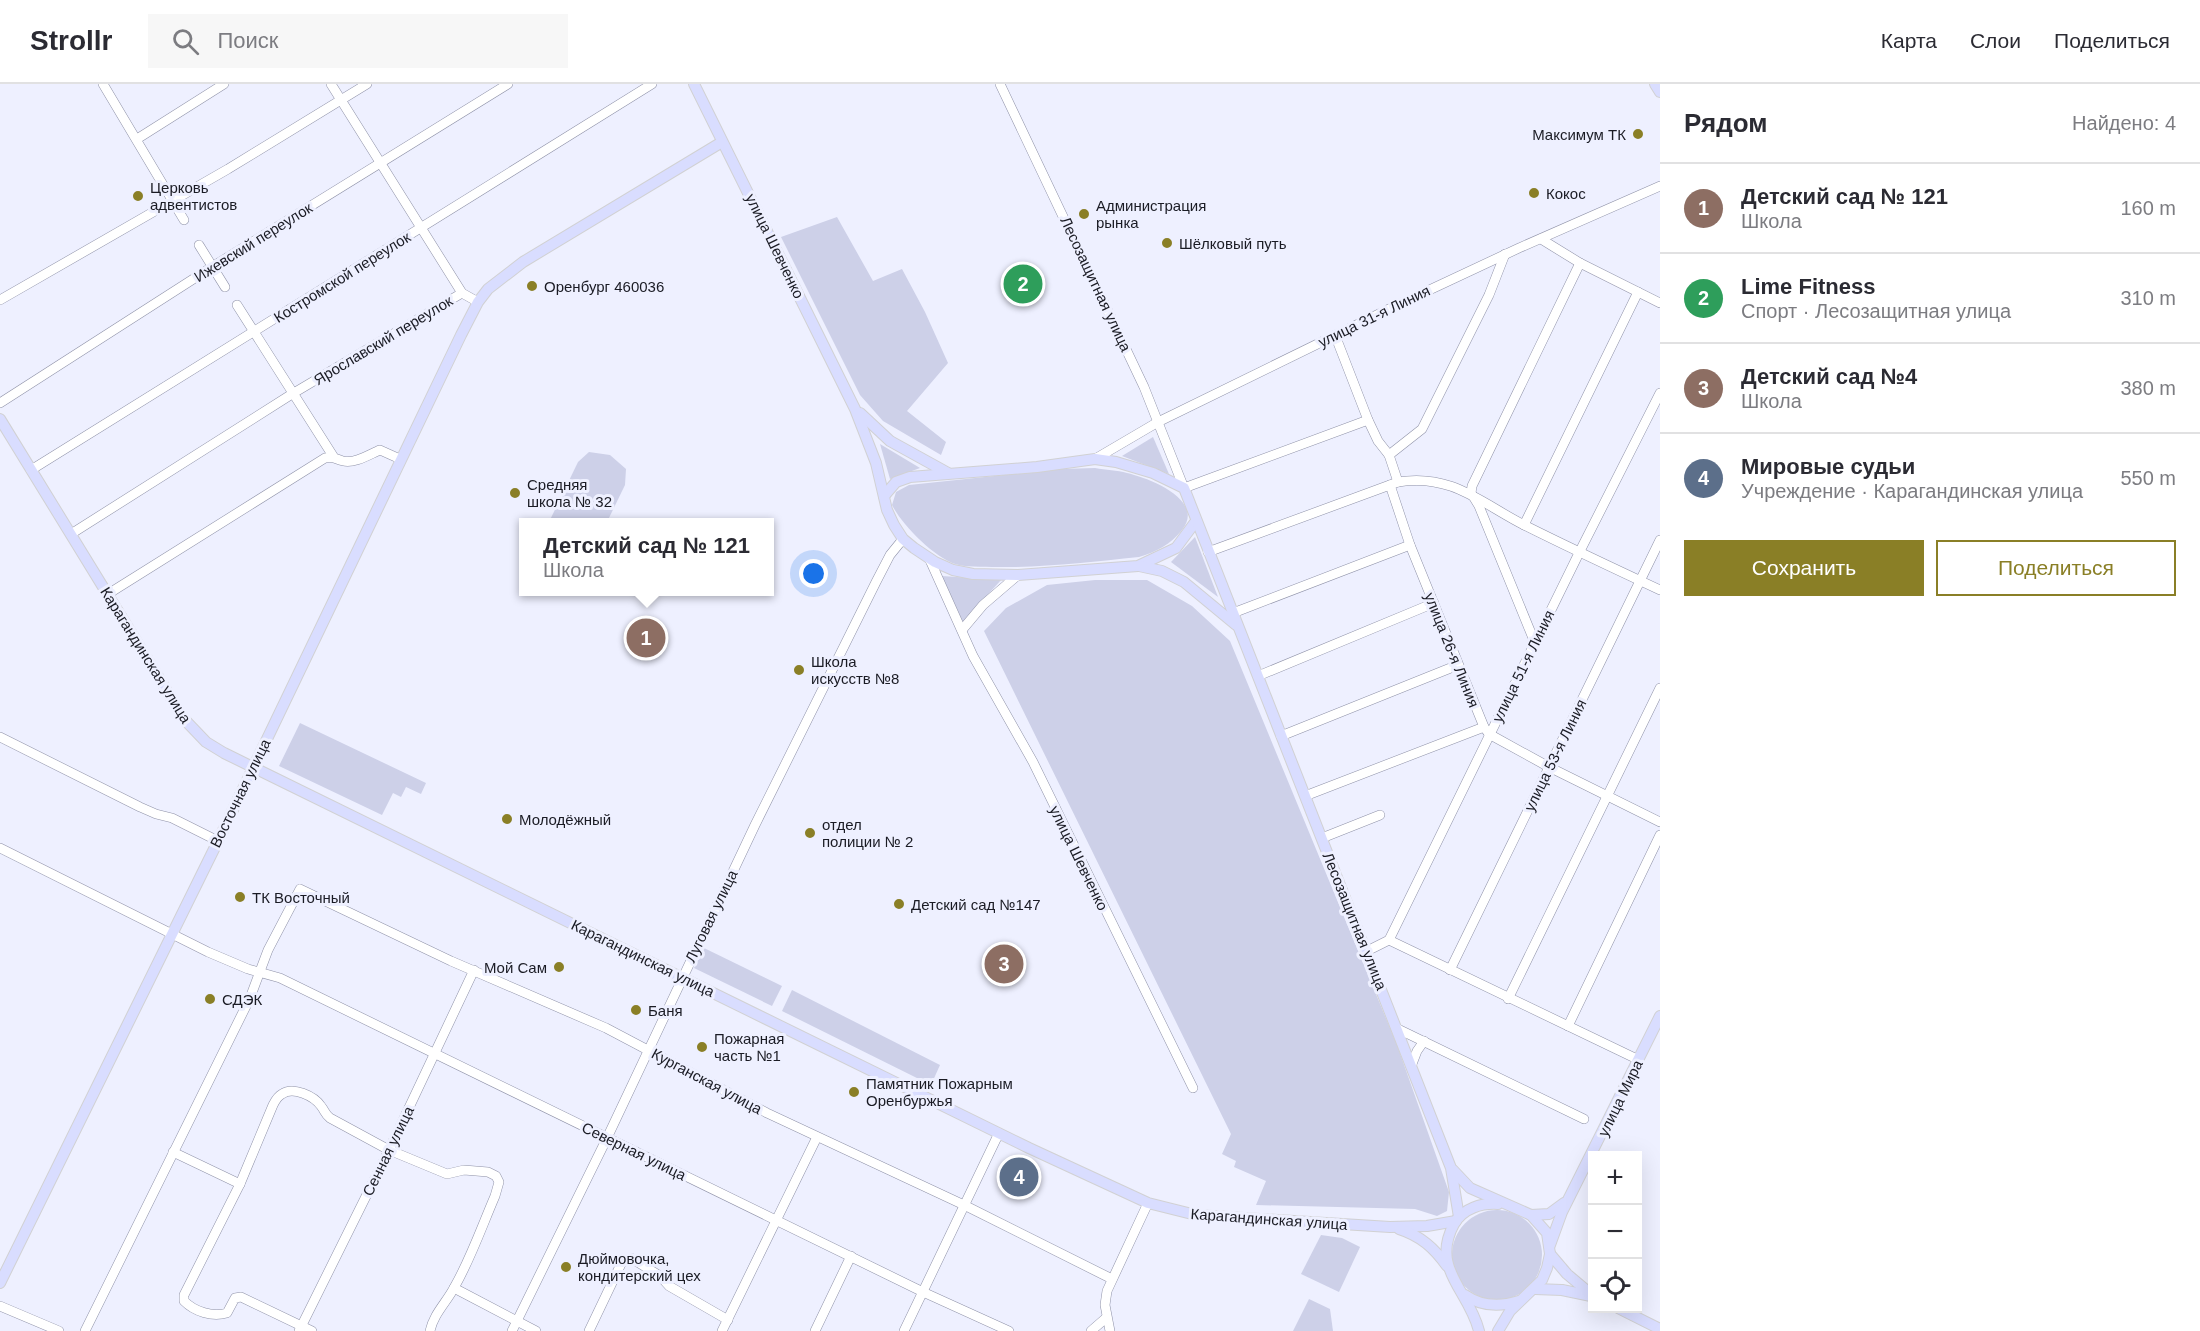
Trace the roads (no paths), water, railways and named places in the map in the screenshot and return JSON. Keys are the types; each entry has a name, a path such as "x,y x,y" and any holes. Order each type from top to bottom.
{"main road":[{"name":"улица Шевченко","path":"694,84 855,409 874,456 889,516 903,539"},
{"path":"1655,84 1660,92"},
{"path":"478,302 499,279 523,262 723,142"},
{"name":"Восточная улица","path":"0,1283 218,841 400,459 478,302"},
{"name":"улица Шевченко","path":"855,409 890,441 948,473"},
{"name":"Карагандинская улица","path":"0,419 184,719 206,742 252,769 999,1133 1148,1203 1196,1215 1390,1227 1427,1226 1457,1219"},
{"path":"884,496 900,480 948,473 1037,467 1095,459 1145,470 1184,488"},
{"name":"Лесозащитная улица","path":"1184,488 1451,1168 1457,1219"},
{"path":"903,539 929,558 961,572 1018,575 1138,566 1176,548 1196,521"},
{"name":"Лесозащитная улица","path":"1138,566 1162,571 1184,582 1239,627"},
{"name":"улица Мира","path":"1550,1250 1557,1221 1660,1016"},
{"path":"1451,1168 1470,1188 1502,1204"},
{"path":"1531,1215 1549,1214 1569,1198"},
{"path":"1449,1270 1446,1244 1457,1219 1476,1206 1488,1203 1502,1204 1517,1208 1539,1222 1547,1233 1550,1250 1547,1268 1535,1289 1510,1311 1498,1331"},
{"path":"1390,1227 1419,1237 1430,1245 1449,1270 1469,1305 1479,1331"},
{"path":"1550,1250 1567,1274 1588,1292"},
{"path":"1535,1289 1562,1290 1588,1295"},
{"path":"1460,1292 1483,1304 1507,1305 1520,1301"},
{"path":"1628,1313 1660,1329"}],"street":[{"path":"103,84 184,220"},
{"path":"137,139 224,84"},
{"path":"331,84 462,292"},
{"path":"0,300 173,201 367,84"},
{"name":"Ижевский переулок","path":"0,403 212,267 508,84"},
{"name":"Костромской переулок","path":"31,470 652,84"},
{"name":"Лесозащитная улица","path":"1000,84 1097,285 1158,422 1184,488"},
{"name":"улица 31-я Линия","path":"1095,459 1158,422 1335,335 1505,254 1660,186"},
{"path":"1541,239 1580,263 1660,303"},
{"path":"199,245 225,287"},
{"path":"1389,455 1422,429 1489,296 1505,254"},
{"path":"1535,643 1479,506 1471,494 1472,486 1580,263"},
{"name":"Ярославский переулок","path":"71,534 292,394 462,292 478,302"},
{"path":"1524,525 1638,292"},
{"path":"237,305 333,456 343,461 352,461 381,450 400,459"},
{"name":"улица 26-я Линия","path":"1335,335 1368,420 1378,441 1389,455 1410,545 1487,730"},
{"name":"улица 51-я Линия","path":"1389,940 1487,730 1535,643 1660,393"},
{"path":"1184,488 1368,420"},
{"path":"108,594 325,458 333,456"},
{"path":"1208,552 1394,483 1413,480 1431,481 1450,485 1471,494 1524,525 1660,590"},
{"name":"Луговая улица","path":"512,1331 607,1138 681,977 876,582 890,555 903,539"},
{"name":"улица 53-я Линия","path":"1450,970 1660,540"},
{"path":"1233,613 1410,545"},
{"name":"улица Шевченко","path":"929,558 974,656 1032,762 1193,1088"},
{"path":"962,630 983,605 1018,575"},
{"path":"1258,676 1434,603"},
{"path":"1281,736 1458,664"},
{"path":"1508,999 1660,688"},
{"path":"1305,795 1487,730 1549,767 1660,822"},
{"path":"0,737 140,807 172,818 218,841"},
{"path":"1322,838 1380,815"},
{"path":"1568,1026 1660,835"},
{"name":"Северная улица","path":"0,848 236,964 280,978 996,1328 1010,1331"},
{"name":"Курганская улица","path":"259,971 300,889 606,1028 817,1137 964,1205 1112,1279"},
{"path":"1367,951 1389,940 1508,999 1639,1059"},
{"name":"Сенная улица","path":"300,1329 389,1150 474,970"},
{"path":"85,1331 250,998 259,971"},
{"path":"1398,1029 1584,1119"},
{"path":"1412,1064 1417,1051 1425,1041"},
{"path":"312,1331 300,1329 241,1297 231,1302 227,1313 217,1316 206,1314 184,1301 184,1295 240,1184 273,1105 280,1094 287,1091 296,1091 310,1097 330,1118 389,1150 447,1174 464,1170 488,1172 496,1176 499,1182 454,1288 440,1307 430,1331"},
{"path":"904,1331 999,1133"},
{"path":"722,1331 817,1137"},
{"path":"173,1152 240,1184"},
{"path":"1110,1331 1105,1305 1112,1279 1148,1203"},
{"path":"815,1331 851,1256"},
{"path":"588,1331 621,1264 631,1258 660,1276 669,1286 728,1320"},
{"path":"454,1288 536,1331"},
{"path":"0,1306 59,1331"},
{"path":"1091,1331 1106,1318"}],"place":[{"name":"Максимум ТК","path":"1638,134"},
{"name":"Кокос","path":"1534,193"},
{"name":"Церковь адвентистов","path":"138,196"},
{"name":"Администрация рынка","path":"1084,214"},
{"name":"Шёлковый путь","path":"1167,243"},
{"name":"Lime Fitness","path":"1023,284"},
{"name":"Оренбург 460036","path":"532,286"},
{"name":"Средняя школа № 32","path":"515,493"},
{"name":"Детский сад № 121","path":"646,638"},
{"name":"Школа искусств №8","path":"799,670"},
{"name":"Молодёжный","path":"507,819"},
{"name":"отдел полиции № 2","path":"810,833"},
{"name":"ТК Восточный","path":"240,897"},
{"name":"Детский сад №147","path":"899,904"},
{"name":"Детский сад №4","path":"1004,964"},
{"name":"Мой Cам","path":"559,967"},
{"name":"СДЭК","path":"210,999"},
{"name":"Баня","path":"636,1010"},
{"name":"Пожарная часть №1","path":"702,1047"},
{"name":"Памятник Пожарным Оренбуржья","path":"854,1092"},
{"name":"Мировые судьи","path":"1019,1177"},
{"name":"Дюймовочка, кондитерский цех","path":"566,1267"}]}
